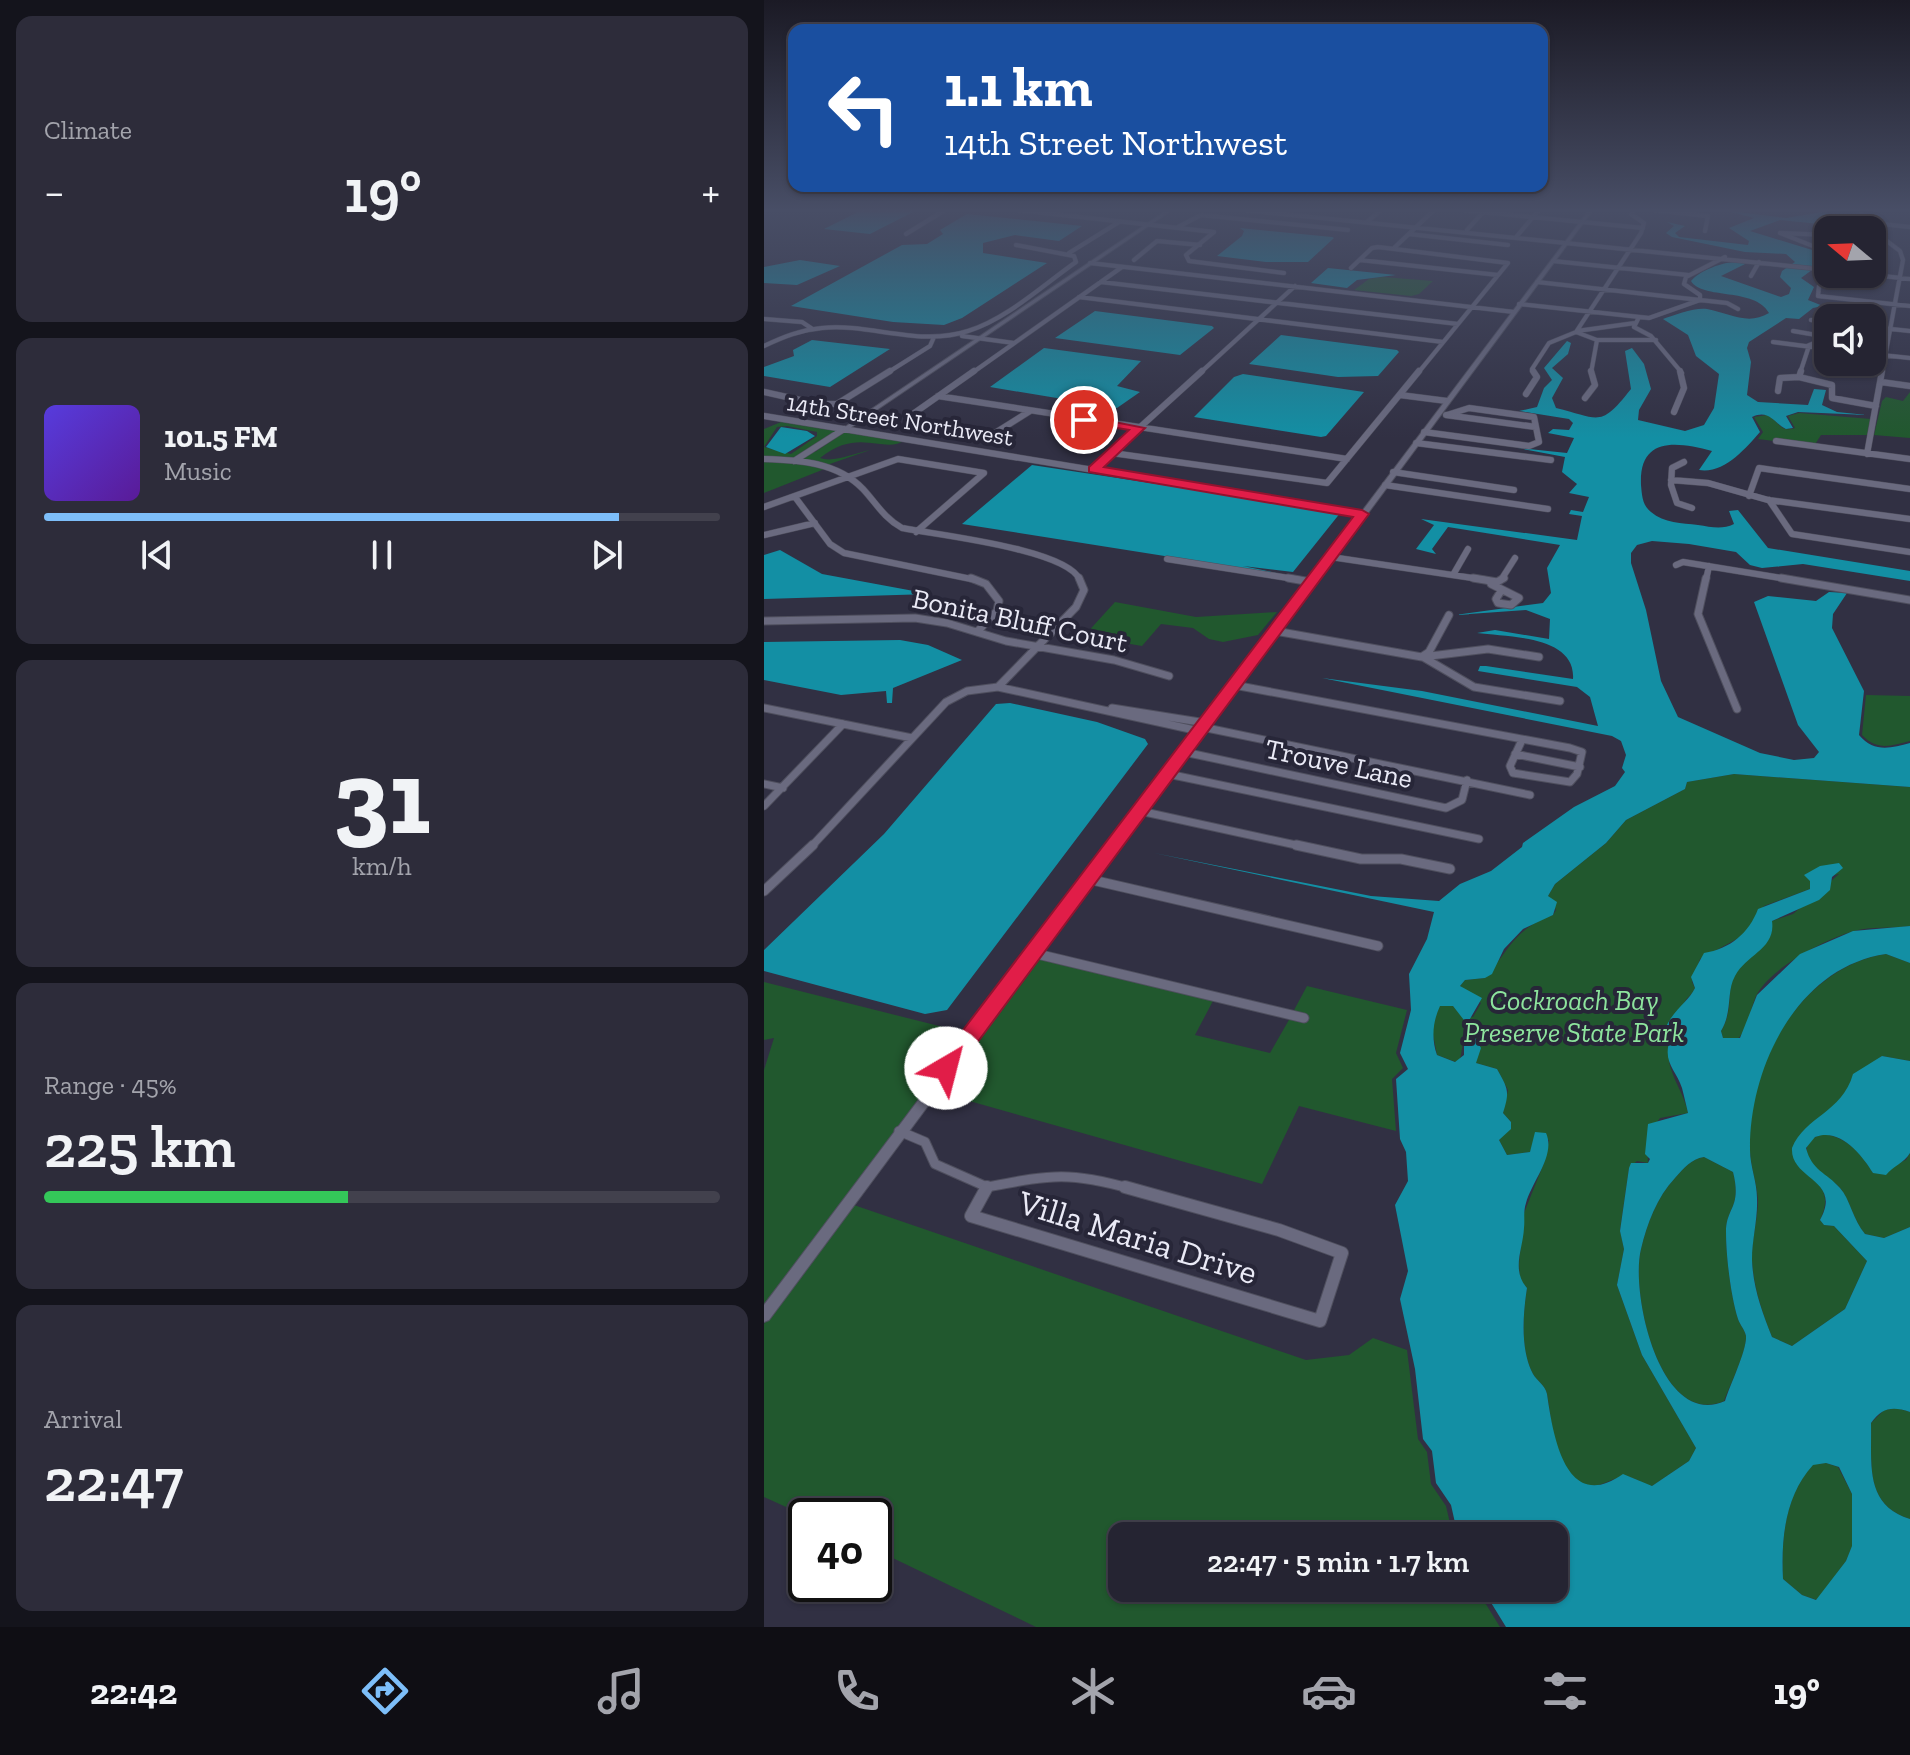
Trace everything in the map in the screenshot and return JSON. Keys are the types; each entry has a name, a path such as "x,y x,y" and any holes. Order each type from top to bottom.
{"street":[{"path":"966,334 1043,286"},
{"path":"797,461 845,433 845,429 1056,286"},
{"path":"1030,411 1000,432 911,419 938,396 1093,286"},
{"path":"1142,286 1458,324"},
{"path":"1094,469 1295,286 1514,312"},
{"path":"1112,453 1320,484 1330,481 1489,286"},
{"path":"764,1316 1032,952 1393,472 1442,414 1447,401 1534,286"},
{"path":"1575,286 1700,300 1738,309"},
{"path":"1576,332 1606,286"},
{"path":"1687,286 1700,295 1700,300"},
{"path":"1886,351 1899,286"},
{"path":"1819,288 1818,296 1910,306"},
{"path":"1078,297 1443,342"},
{"path":"1526,394 1537,377 1532,369 1543,357 1549,343 1589,327 1636,321 1700,300"},
{"path":"1519,304 1636,321"},
{"path":"764,319 802,322 811,328"},
{"path":"1636,321 1634,327 1656,340 1684,380 1674,412"},
{"path":"764,346 785,335 811,328 836,327 934,337 966,334 977,339"},
{"path":"1886,328 1910,331"},
{"path":"1793,331 1828,337 1808,346 1799,377"},
{"path":"1576,332 1597,340 1656,340"},
{"path":"956,334 1014,343"},
{"path":"764,392 818,404 837,404 930,346 934,337"},
{"path":"1585,398 1595,385 1590,368 1597,356 1597,340"},
{"path":"1773,342 1814,347"},
{"path":"1886,355 1910,358"},
{"path":"1867,454 1882,376"},
{"path":"1778,391 1780,378 1799,377 1830,383 1832,398 1876,406"},
{"path":"1881,382 1910,386"},
{"path":"1400,395 1447,401"},
{"path":"938,396 1347,459"},
{"path":"1424,432 1529,446 1539,442 1534,417 1469,408 1442,414"},
{"path":"1442,414 1536,427"},
{"name":"14th Street Northwest","path":"764,416 1362,514"},
{"path":"1776,441 1910,459"},
{"path":"1416,443 1551,460"},
{"path":"764,459 797,461 846,475 864,490 885,518 916,532 1035,553 1060,561 1077,573 1084,590 1081,599 998,687"},
{"path":"764,507 846,475 898,459 984,473 981,479 916,532"},
{"path":"1684,462 1672,468 1671,480 1677,503 1692,508"},
{"path":"1749,496 1759,468 1910,489"},
{"path":"1393,472 1514,490"},
{"path":"1671,480 1708,483 1768,500 1910,519"},
{"path":"1385,485 1548,509"},
{"path":"795,497 830,544 844,553 967,577 986,584 999,601 997,611 977,632"},
{"path":"1768,500 1792,534 1910,552"},
{"path":"764,535 815,523"},
{"path":"1453,575 1468,549"},
{"path":"1331,557 1487,581 1504,579 1515,558"},
{"path":"1167,559 1311,582"},
{"path":"1676,565 1683,562 1910,600"},
{"path":"1709,566 1698,614 1737,709"},
{"path":"1487,581 1501,591 1497,602 1511,605"},
{"path":"1422,657 1429,652 1449,615"},
{"name":"Bonita Bluff Court","path":"764,621 896,616 947,623 1037,647 1114,660 1169,676"},
{"path":"1275,631 1422,657 1488,649 1539,657"},
{"path":"1422,657 1474,687 1560,701"},
{"path":"1234,685 1522,740 1582,752 1580,767 1570,782 1548,781 1513,773 1510,766 1522,740"},
{"path":"764,891 840,819 953,697 977,688 998,687 1100,707 1134,719 1203,727 1530,795"},
{"path":"764,708 912,738"},
{"path":"764,806 843,724"},
{"name":"Trouve Lane","path":"1184,752 1446,808 1462,800 1467,780"},
{"path":"1515,754 1580,767"},
{"path":"1168,774 1479,839"},
{"path":"764,784 783,788"},
{"path":"1140,811 1361,859 1401,859 1450,869"},
{"path":"1088,878 1333,938 1378,946"},
{"path":"1032,952 1304,1018"},
{"path":"899,1131 925,1142 935,1164 987,1187"},
{"name":"Villa Maria Drive","path":"1059,1174 1089,1177 1279,1230 1342,1253 1320,1321 971,1216 987,1187 1059,1174"}],"green space":[{"path":"1360,286 1428,286 1419,294 1411,296 1354,290"},
{"path":"1910,392 1910,438 1874,435 1882,401 1886,397 1903,401"},
{"path":"1799,413 1871,419 1868,435 1821,435 1814,446 1758,439 1763,432 1754,417 1767,415 1783,428 1790,429 1795,428 1788,416"},
{"path":"786,420 840,429 807,450 815,452 848,430 905,440 888,445 847,444 820,458 838,458 870,450 824,466 827,468 764,493 764,447 764,429","holes":["777,427 817,432 817,436 791,454 764,447"]},
{"path":"1115,602 1196,617 1277,612 1258,635 1223,642 1209,639 1193,628 1161,624 1142,646 1084,636"},
{"path":"1866,695 1910,696 1910,741 1879,745 1862,735"},
{"name":"Cockroach Bay Preserve State Park","path":"1734,774 1910,787 1910,926 1854,931 1799,956 1763,985 1743,1032 1736,1040 1723,1038 1721,1031 1734,976 1766,941 1772,921 1793,914 1839,874 1810,881 1810,889 1764,906 1744,935 1700,959 1692,982 1695,988 1677,1017 1669,1053 1671,1069 1688,1113 1660,1118 1647,1136 1648,1163 1637,1161 1629,1168 1620,1230 1624,1249 1617,1285 1642,1355 1696,1448 1689,1461 1652,1486 1623,1477 1589,1485 1572,1476 1565,1466 1556,1443 1545,1388 1533,1374 1524,1343 1527,1288 1520,1280 1519,1264 1524,1213 1544,1163 1549,1140 1534,1136 1535,1144 1530,1152 1507,1155 1499,1140 1511,1122 1503,1113 1508,1090 1497,1069 1476,1063 1463,1043 1460,1060 1456,1062 1437,1055 1432,1029 1439,1006 1453,1006 1461,1015 1473,1017 1481,1003 1460,986 1465,980 1485,978 1521,933 1553,915 1556,910 1548,896 1555,884 1606,843 1626,820 1685,789 1687,782"},
{"name":"Cockroach Bay Preserve State Park","path":"1886,954 1910,963 1910,1061 1882,1056 1851,1083 1851,1089 1821,1118 1796,1162 1817,1181 1824,1194 1824,1210 1820,1220 1824,1225 1834,1226 1867,1261 1845,1309 1792,1346 1772,1337 1753,1271 1758,1200 1750,1152 1756,1088 1767,1057 1783,1027 1803,1001 1827,979 1855,963"},
{"path":"1034,956 1214,999 1195,1035 1270,1053 1290,1018 1307,1021 1309,1016 1293,1012 1307,986 1407,1010 1396,1053 1403,1068 1392,1079 1396,1131 1299,1106 1262,1184 934,1091"},
{"path":"764,982 967,1033 764,1308 764,1070 774,1038 764,1040"},
{"path":"1822,1134 1838,1138 1852,1147 1873,1173 1906,1160 1910,1153 1910,1227 1884,1238 1865,1234 1841,1189 1816,1169 1808,1157 1809,1140"},
{"path":"1704,1157 1733,1172 1736,1193 1727,1224 1727,1253 1735,1310 1746,1342 1724,1401 1702,1404 1682,1395 1667,1377 1654,1352 1640,1295 1639,1269 1643,1240 1658,1202 1685,1167"},
{"path":"851,1204 1306,1360 1349,1355 1373,1338 1407,1350 1418,1439 1427,1452 1431,1484 1446,1506 1450,1522 1108,1522 1108,1602 1485,1602 1500,1627 1036,1627 892,1558 892,1498 788,1498 788,1508 764,1497 764,1324"},
{"path":"1897,1408 1910,1412 1910,1519 1895,1513 1885,1504 1878,1493 1872,1468 1871,1423 1884,1410"},
{"path":"1826,1463 1838,1467 1852,1494 1852,1547 1846,1561 1817,1600 1802,1595 1783,1579 1783,1548 1787,1518 1796,1490 1813,1464"}],"water":[{"path":"828,286 1012,286 962,318 944,325 893,322 791,306"},
{"path":"1696,286 1749,286 1781,297 1789,294 1789,286 1812,286 1808,300 1818,304 1814,304 1814,308 1799,319 1786,318 1749,342 1747,348 1751,362 1747,395 1758,402 1808,405 1814,389 1826,390 1822,405 1837,412 1867,415 1798,412 1786,416 1793,428 1786,429 1767,415 1752,417 1760,432 1733,459 1708,470 1699,470 1712,451 1663,446 1653,450 1642,469 1644,503 1656,516 1667,520 1716,528 1734,524 1729,511 1738,510 1768,548 1910,571 1910,581 1803,564 1762,568 1750,565 1736,552 1652,541 1637,545 1631,553 1631,563 1646,610 1661,681 1678,717 1760,753 1794,760 1814,758 1819,752 1798,725 1754,602 1768,596 1816,601 1829,592 1847,593 1833,614 1832,628 1864,691 1859,735 1877,747 1910,743 1910,787 1734,774 1687,782 1685,789 1626,820 1606,843 1555,884 1548,896 1557,902 1553,915 1523,929 1504,949 1492,974 1465,980 1460,986 1482,998 1467,1024 1453,1006 1440,1006 1433,1036 1437,1055 1455,1062 1464,1055 1464,1038 1475,1038 1481,1048 1476,1063 1497,1069 1507,1090 1503,1113 1511,1122 1511,1129 1499,1140 1507,1155 1530,1152 1535,1132 1546,1133 1546,1159 1525,1206 1519,1267 1527,1288 1524,1320 1526,1354 1533,1374 1546,1391 1558,1448 1575,1477 1588,1484 1603,1484 1623,1474 1652,1486 1689,1461 1696,1448 1642,1355 1617,1285 1624,1249 1620,1231 1631,1163 1648,1163 1650,1159 1645,1154 1648,1124 1688,1113 1682,1088 1669,1059 1671,1037 1666,1027 1695,988 1691,977 1704,953 1730,944 1744,932 1758,909 1810,889 1810,881 1804,875 1820,866 1839,863 1843,868 1832,877 1830,890 1819,900 1772,921 1770,938 1740,968 1732,982 1727,1016 1721,1031 1723,1038 1740,1038 1757,995 1800,954 1853,931 1910,926 1910,963 1886,954 1855,963 1827,979 1804,1000 1784,1026 1769,1055 1758,1087 1750,1150 1757,1198 1752,1260 1756,1290 1772,1337 1792,1346 1845,1309 1867,1261 1834,1226 1824,1225 1820,1220 1825,1196 1799,1167 1792,1148 1805,1128 1841,1098 1853,1074 1882,1056 1910,1061 1910,1153 1902,1162 1886,1175 1873,1173 1849,1144 1833,1136 1815,1137 1806,1148 1816,1167 1843,1193 1865,1234 1884,1238 1910,1227 1910,1412 1888,1410 1871,1423 1872,1468 1878,1493 1895,1513 1910,1519 1910,1627 1506,1627 1491,1602 1568,1602 1568,1522 1455,1522 1451,1505 1436,1483 1432,1451 1423,1439 1415,1369 1400,1299 1408,1271 1395,1205 1408,1181 1406,1152 1400,1139 1396,1079 1408,1069 1400,1053 1411,1010 1409,974 1427,939 1434,912 1154,853 1371,896 1439,901 1460,884 1491,871 1523,843 1574,807 1615,786 1625,772 1622,768 1626,755 1621,741 1612,736 1322,678 1422,691 1598,726 1590,697 1577,687 1478,671 1480,666 1486,666 1573,679 1571,665 1552,646 1521,638 1477,633 1495,630 1549,639 1550,619 1526,610 1455,615 1543,603 1551,593 1547,568 1560,545 1448,527 1432,549 1436,554 1416,549 1434,525 1421,519 1577,540 1582,516 1569,514 1571,510 1583,512 1589,497 1569,493 1577,484 1562,472 1565,457 1518,448 1567,453 1574,438 1548,433 1553,429 1569,430 1573,423 1569,419 1519,411 1537,407 1544,388 1552,380 1544,368 1567,341 1571,343 1568,354 1552,368 1563,378 1552,398 1556,408 1591,417 1606,415 1613,410 1631,389 1625,351 1632,348 1644,364 1651,389 1639,410 1638,420 1685,431 1704,425 1714,408 1719,374 1696,356 1688,335 1663,319 1702,309 1746,319 1769,313 1752,300","holes":["1704,1157 1733,1172 1735,1200 1726,1232 1727,1253 1735,1310 1746,1342 1725,1401 1702,1405 1683,1396 1667,1377 1654,1352 1640,1295 1641,1249 1658,1202 1669,1185 1695,1160","1826,1463 1839,1467 1852,1494 1852,1546 1846,1561 1816,1600 1802,1595 1783,1579 1784,1533 1796,1490 1813,1465"]},
{"path":"1095,311 1214,328 1180,355 1055,338"},
{"path":"1281,335 1399,352 1378,376 1338,377 1249,364"},
{"path":"812,340 890,349 830,387 764,376 764,367 794,356 793,350"},
{"path":"1044,348 1141,361 1117,386 1140,392 1117,408 990,387"},
{"path":"1243,374 1364,392 1326,436 1321,437 1194,417 1234,377"},
{"path":"781,427 807,431 815,436 785,454 766,447"},
{"path":"1032,465 1341,512 1293,572 1243,566 1291,576 962,524"},
{"path":"780,550 822,574 930,594 764,599 764,555"},
{"path":"900,640 928,645 962,660 893,688 892,703 887,703 886,691 841,695 764,680 764,642"},
{"path":"1010,703 1097,722 1145,739 1148,744 947,1010 925,1014 764,971 764,950 884,834 996,704"}],"route":[{"path":"946,1068 1362,514 1094,469 1138,428 1084,420"}]}
